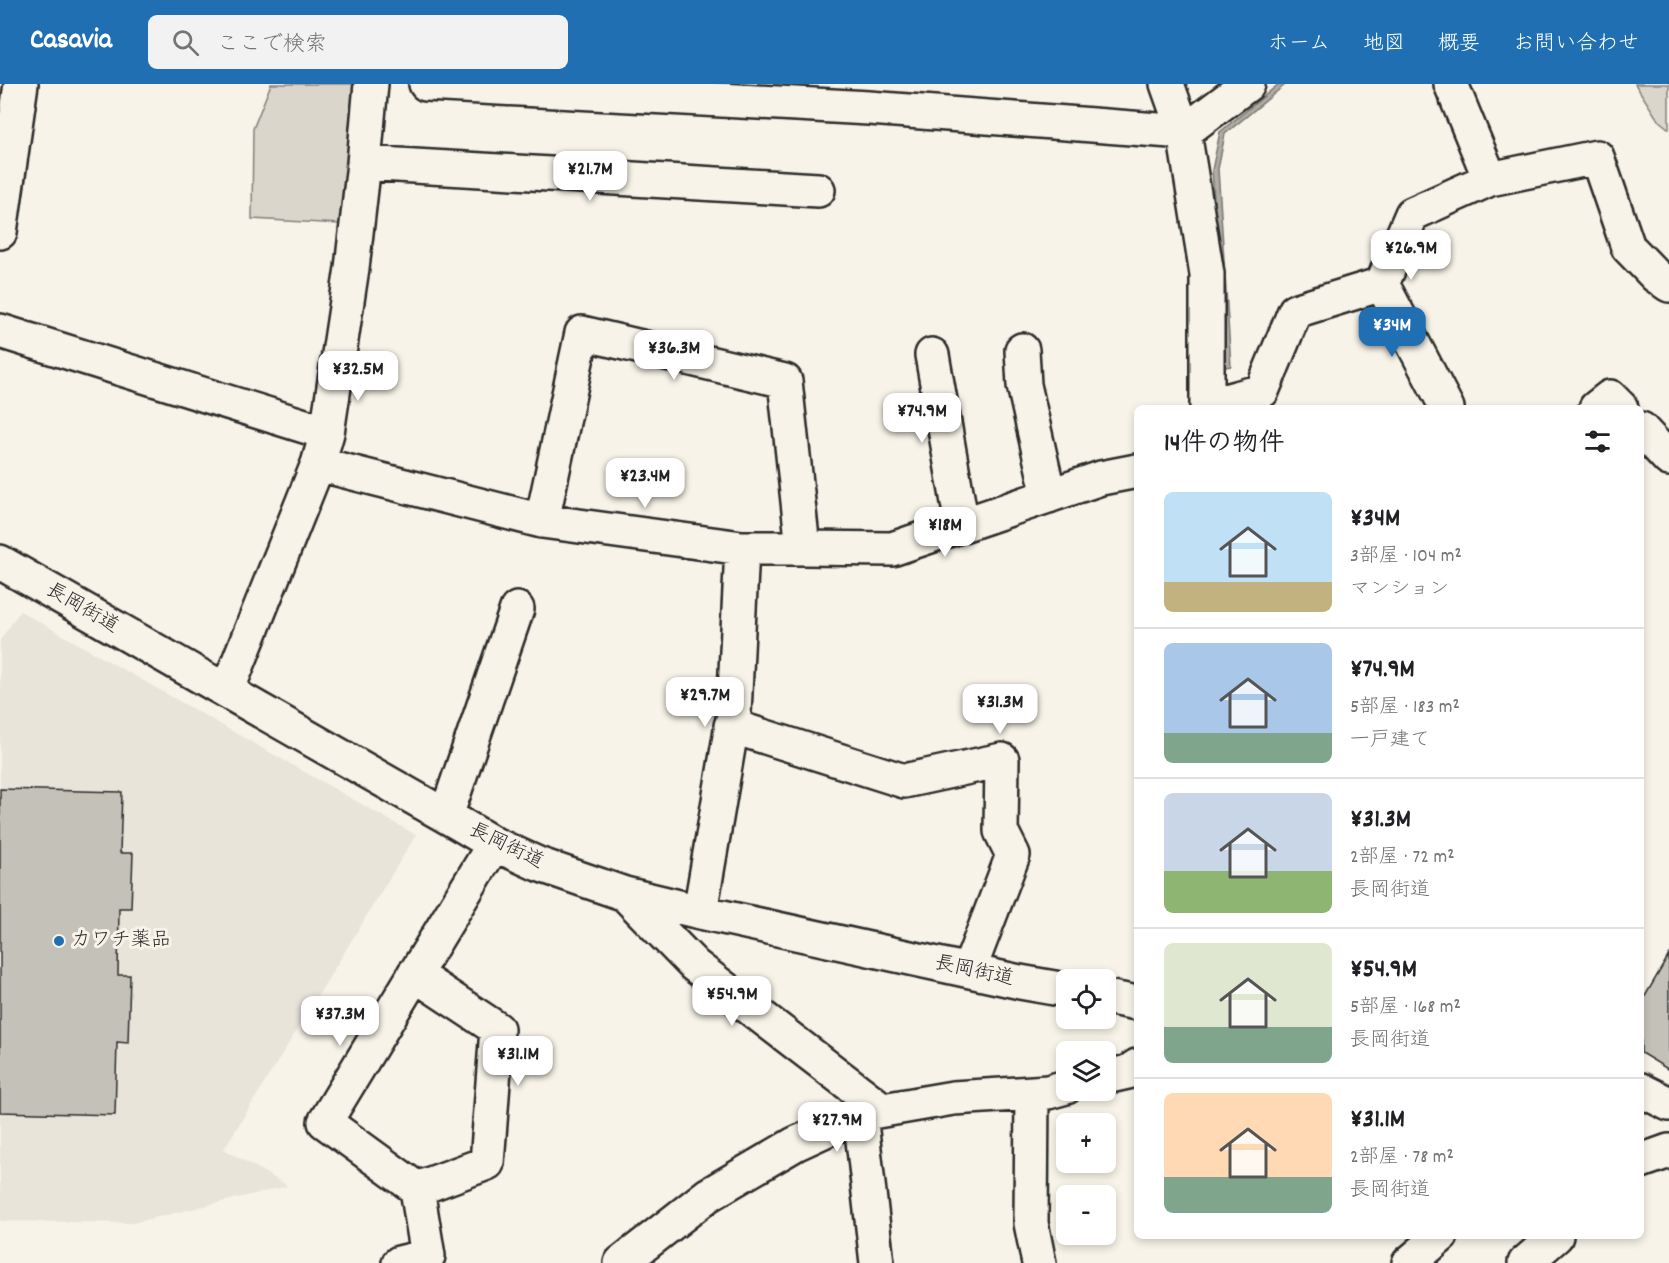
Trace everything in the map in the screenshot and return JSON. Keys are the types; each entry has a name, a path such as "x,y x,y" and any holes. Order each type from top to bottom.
{"street":[{"path":"0,232 21,84"},
{"path":"227,691 318,464 327,433 352,268 371,84"},
{"path":"1167,84 1184,132 1207,274 1207,405"},
{"path":"444,85 868,108 1184,132 1248,84"},
{"path":"1451,84 1490,180"},
{"path":"1214,405 1263,391 1294,311 1382,284 1412,214 1490,180 1597,157 1628,247 1656,276 1669,285"},
{"path":"364,163 818,190"},
{"path":"1382,284 1445,405"},
{"path":"0,331 327,433"},
{"path":"542,521 582,333 785,381 803,548"},
{"path":"1022,350 1024,385 1049,496"},
{"path":"932,355 962,525"},
{"path":"1600,405 1610,397 1618,405"},
{"path":"1644,432 1669,459"},
{"path":"318,464 542,521 742,548 892,549 1101,478 1134,472"},
{"path":"700,912 734,712 742,548"},
{"name":"長岡街道","path":"0,562 494,843 538,864 625,894 700,912 1056,988"},
{"path":"446,816 517,609"},
{"path":"731,726 904,781 1002,760 1001,831 1013,855 969,970"},
{"path":"399,1263 428,1256 417,1189 325,1122 494,843"},
{"path":"625,894 694,965 872,1112 877,1263"},
{"path":"414,974 497,1029 487,1163 417,1189"},
{"path":"1116,999 1134,1002"},
{"path":"1116,1075 1128,1072 1134,1067"},
{"path":"621,1263 708,1195 795,1144 872,1112 953,1098 1056,1090"},
{"path":"1644,1092 1669,1104"},
{"path":"1032,1093 1031,1223 1039,1263"},
{"path":"1644,1160 1669,1151"},
{"path":"1409,1263 1437,1239"},
{"path":"1525,1263 1553,1239"}],"shaded area":[{"path":"271,84 357,84 357,225 252,219 253,129"},
{"path":"1279,84 1286,84 1225,134 1218,169 1231,366 1225,367 1212,170 1220,132"},
{"path":"1635,84 1669,84 1669,129 1658,120"},
{"path":"20,611 416,835 224,1149 288,1186 133,1223 0,1221 0,640"}],"building":[{"name":"カワチ薬品","path":"0,789 122,792 120,853 133,853 131,908 119,908 118,975 130,975 128,1043 117,1042 115,1115 0,1112"},
{"path":"1669,955 1669,1070 1644,1055 1644,998"}],"place":[{"name":"カワチ薬品","path":"59,941"}]}
